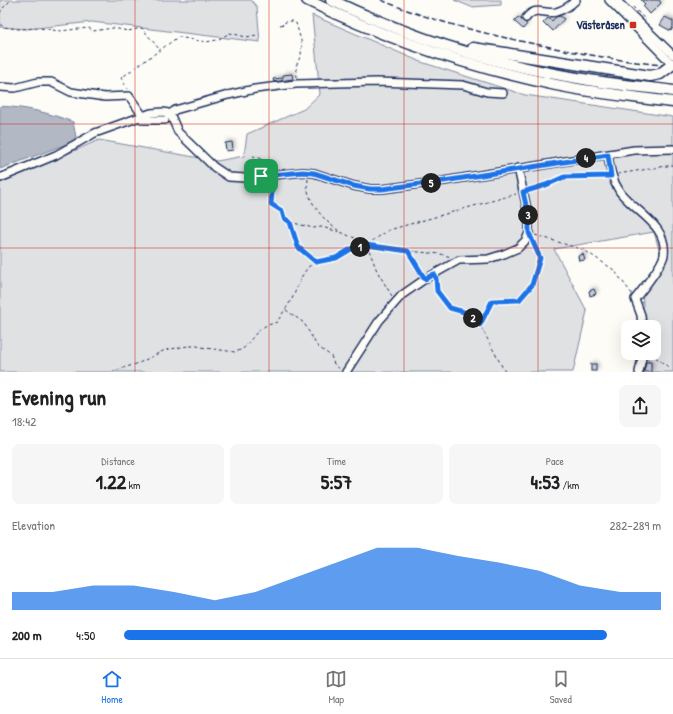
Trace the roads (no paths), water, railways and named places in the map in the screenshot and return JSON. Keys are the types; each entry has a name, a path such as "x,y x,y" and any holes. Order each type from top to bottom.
{"highway":[{"path":"307,0 368,28 411,45 486,68 558,85 673,102"},
{"path":"331,0 396,28 456,49 518,66 589,80 673,91"},
{"path":"396,28 478,49 650,76 660,74 673,61"}],"street":[{"path":"609,0 673,61"},
{"path":"616,0 673,61"},
{"path":"526,18 538,10 557,12 576,2"},
{"path":"0,87 15,88 38,82 51,82 71,92 105,97 129,96 143,116"},
{"path":"167,117 175,110 228,95 256,89 296,84 377,82 463,85 487,92 503,93"},
{"path":"0,178 56,155 96,133 158,112 165,112 178,132 200,155 229,177 235,178 309,172 326,176 354,186 370,189 382,189 444,181 634,150 673,149"},
{"path":"608,155 611,176 621,193 637,210 652,222 658,230 663,245 664,256 657,269 635,299 641,320"},
{"path":"345,372 379,322 402,295 425,279 458,260 488,259 518,248 526,240 529,233 529,218 518,168"},
{"path":"639,372 642,360"}],"railway":[{"path":"381,0 421,15 503,37 559,49 662,65"}],"place":[{"name":"Västeråsen","path":"633,25"}]}
